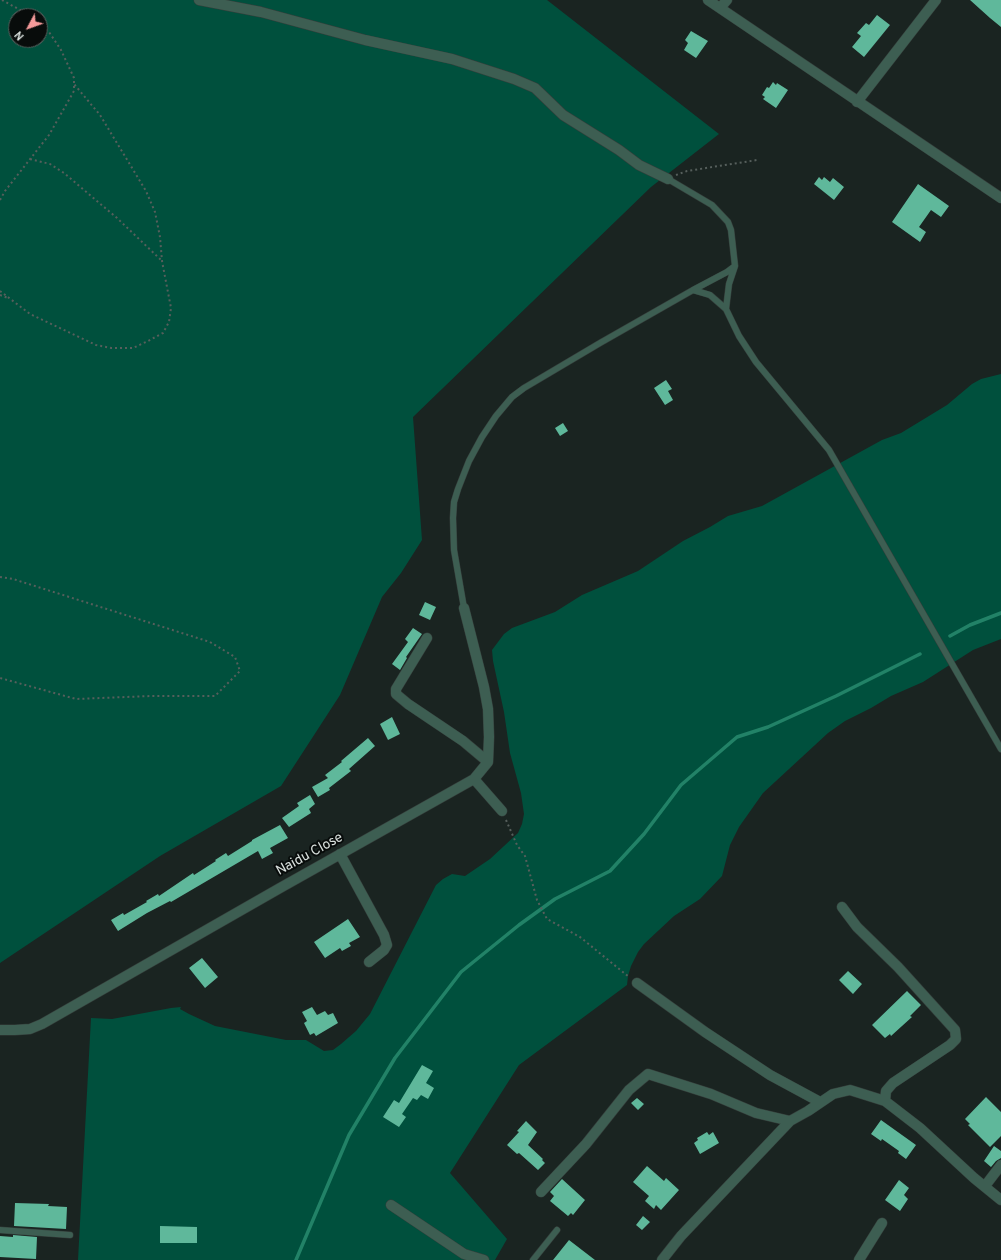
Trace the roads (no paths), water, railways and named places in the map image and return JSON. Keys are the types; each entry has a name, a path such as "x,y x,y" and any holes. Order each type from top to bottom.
{"street":[{"path":"199,0 262,12 365,40 452,59 514,79 535,88 562,116 640,165 668,179"},
{"path":"708,0 857,102 1000,195"},
{"path":"720,8 727,0"},
{"path":"857,102 936,0"},
{"path":"464,608 488,709 488,762"},
{"path":"428,638 396,689 396,694 408,704 463,741 488,762"},
{"name":"Naidu Close","path":"0,1030 30,1028 42,1024 474,779 488,762"},
{"path":"474,779 502,811"},
{"path":"340,854 384,935 387,945 384,950 369,962"},
{"path":"842,907 857,927 898,967 955,1030 956,1040 893,1083 886,1091 885,1101"},
{"path":"637,984 705,1032 770,1075 820,1102"},
{"path":"542,1192 586,1144 629,1090 648,1074 711,1094 756,1113 790,1121"},
{"path":"662,1260 681,1236 790,1121 833,1094 850,1090 885,1101 920,1128 974,1178 1001,1200"},
{"path":"985,1186 1001,1165"},
{"path":"391,1205 464,1254 484,1260"},
{"path":"859,1260 882,1223"}],"lane":[{"path":"668,179 712,206 728,222 731,230 735,266 729,284 726,309"},
{"path":"464,608 454,550 454,502 469,461 482,437 496,416 512,398 524,388 735,266"},
{"path":"692,290 710,295 726,309 738,336 756,362 829,450 1001,748"},
{"path":"0,1230 70,1235"},
{"path":"533,1260 557,1230"}],"waterway":[{"path":"950,636 970,625 1001,613"},
{"path":"296,1260 349,1135 395,1058 461,972 519,925 555,899 610,871 644,834 681,785 737,737 768,727 836,696 920,654"}]}
